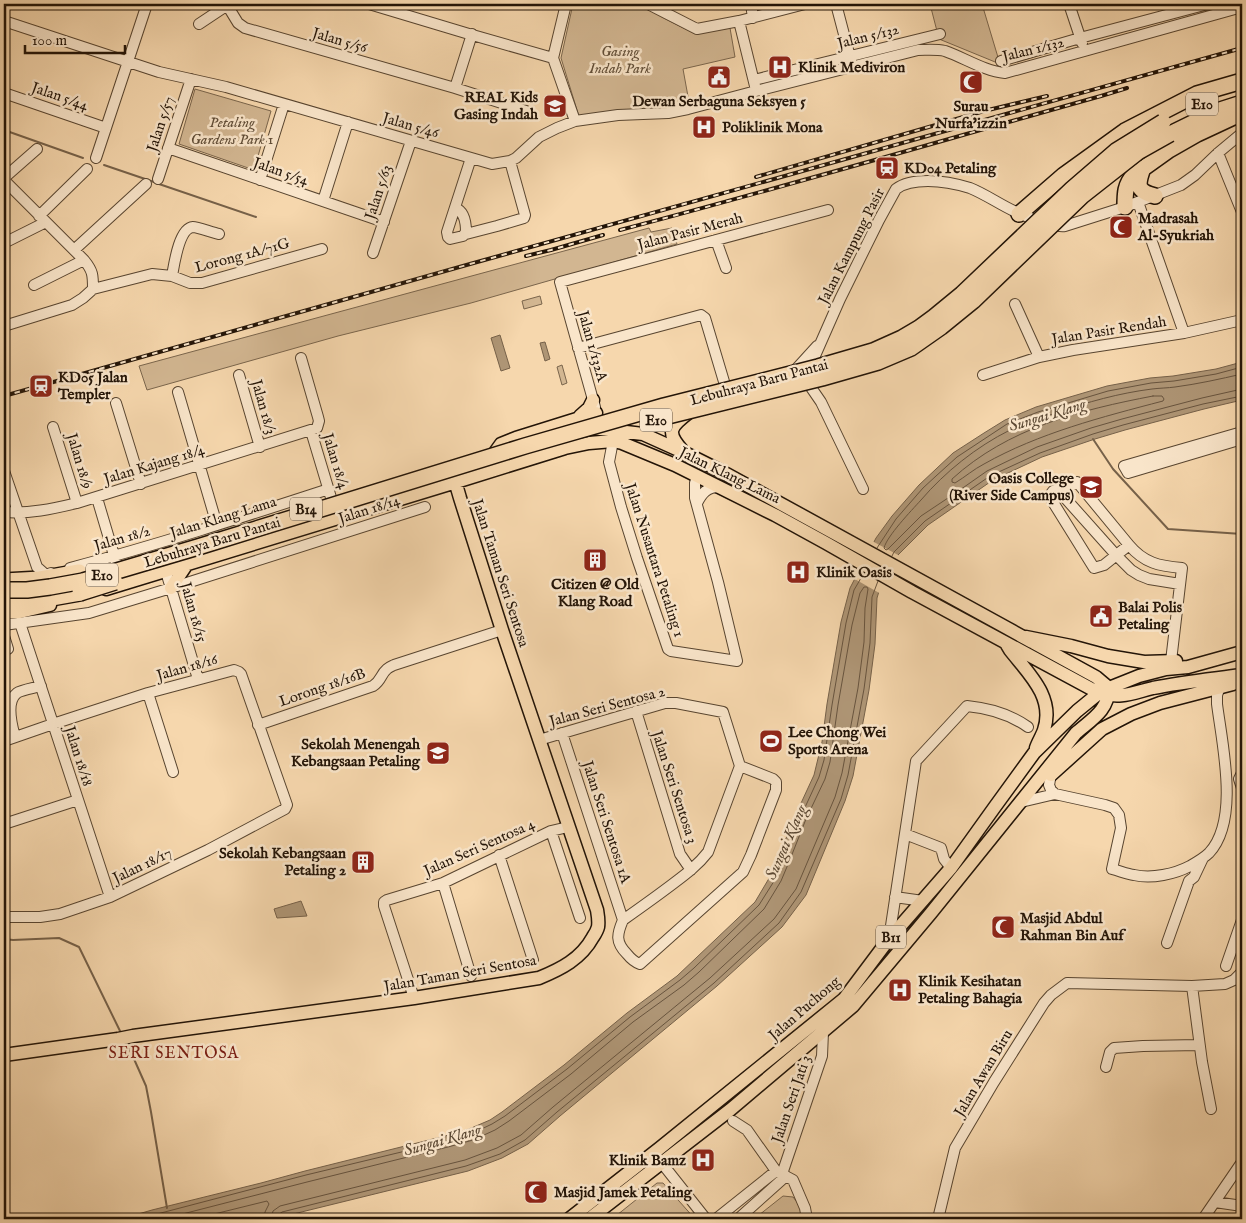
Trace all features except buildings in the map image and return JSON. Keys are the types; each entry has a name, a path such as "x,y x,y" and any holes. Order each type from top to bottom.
{"highway":[{"path":"1019,214 1064,175 1124,132 1197,94 1242,81"},
{"name":"Lebuhraya Baru Pantai","path":"4,605 80,593 536,453 668,416 822,378 895,356 926,338 973,301 1082,196 1138,152 1186,110 1242,90"},
{"name":"Lebuhraya Baru Pantai","path":"4,590 27,590 83,580 198,547 525,446 664,406 874,351 919,328 962,294 1072,189 1116,151 1166,128 1242,103"},
{"path":"1132,204 1125,195 1127,185 1130,179 1143,168 1197,134 1242,113"},
{"path":"1143,168 1139,186 1143,192 1155,196"},
{"path":"4,581 40,579 79,572 145,556 198,547"}],"main road":[{"path":"576,419 590,408 593,400"},
{"path":"613,436 617,416 624,410"},
{"path":"683,452 674,441 672,428 675,423 688,414"},
{"path":"496,450 501,444 516,438 576,419 597,415 613,436"},
{"name":"Jalan Klang Lama","path":"4,586 30,585 77,576 116,561 160,553 330,495 451,465 564,428 581,427 613,436 622,443 675,465 775,515 916,578 1096,677 1105,692"},
{"name":"Jalan Klang Lama","path":"4,613 20,612 57,603 146,577 565,448 613,436 643,434 721,471 830,538 909,590 1105,692"},
{"path":"613,436 621,436 698,473 719,487"},
{"name":"Jalan Taman Seri Sentosa","path":"4,1055 414,998 539,978 573,961 590,943 598,929 597,910 502,630 451,465"},
{"path":"440,487 453,491 460,498 464,487 472,476"},
{"path":"146,577 171,587 187,564"},
{"path":"4,605 57,603"},
{"path":"1021,636 1116,658 1144,662 1184,661 1237,654"},
{"path":"1006,642 1040,689 1044,699 1046,718 1044,729 1034,753"},
{"path":"1105,692 1139,676 1166,669 1188,667 1237,654"},
{"path":"1105,692 1119,696 1154,688 1242,675"},
{"path":"1031,790 1102,729 1131,714 1160,703 1242,682"},
{"name":"Jalan Puchong","path":"569,1219 661,1163 844,999 889,939 951,868 1034,753 1077,711 1105,692"},
{"name":"Jalan Puchong","path":"589,1219 730,1110 853,1006 1022,802 1076,733 1104,708 1105,692"}],"street":[{"path":"96,158 148,4"},
{"name":"Jalan 5/56","path":"199,24 228,4 238,22 245,28 455,88 526,111"},
{"path":"566,4 553,58 575,121"},
{"path":"648,4 695,28 740,21 805,4"},
{"path":"751,4 753,18"},
{"path":"836,4 852,67"},
{"path":"1069,4 1085,51"},
{"path":"1005,60 1208,4"},
{"path":"375,5 553,58"},
{"name":"Jalan 1/132","path":"756,91 918,50 931,49 944,51 993,71 1005,73 1240,6"},
{"name":"Jalan 5/46","path":"4,21 159,72 226,87 492,164 510,161"},
{"path":"471,158 447,232 448,237 454,239 524,218 525,215 510,161 516,158 539,137 557,128 575,121 618,115 668,113 696,108 756,91 740,21"},
{"path":"455,88 472,34"},
{"name":"Jalan 5/132","path":"754,80 940,34"},
{"name":"Jalan 5/57","path":"158,179 191,79"},
{"name":"Jalan 5/44","path":"4,93 106,128"},
{"path":"260,180 284,104"},
{"path":"323,201 348,122"},
{"name":"Jalan Kampung Pasir","path":"810,386 814,358 840,299 879,220 899,186 920,181 956,184 984,195 1019,214 1061,227 1181,186 1242,133"},
{"name":"Jalan 5/63","path":"373,253 411,141"},
{"name":"Jalan 5/54","path":"168,148 384,222"},
{"path":"4,326 72,305 84,298 93,289 93,276 84,260 5,183 37,149"},
{"path":"1218,153 1242,212"},
{"path":"4,243 42,219 87,169"},
{"path":"74,250 146,184"},
{"path":"1132,204 1184,334"},
{"path":"455,208 463,214 466,234"},
{"name":"Jalan Pasir Merah","path":"560,282 828,210"},
{"path":"172,276 182,235 187,229 192,227 219,234"},
{"path":"716,240 726,268"},
{"name":"Lorong 1A/71G","path":"93,289 152,274 172,276 190,283 202,283 322,249"},
{"path":"34,285 84,260"},
{"name":"Jalan 1/132A","path":"560,282 597,415"},
{"path":"1015,304 1039,357"},
{"path":"578,348 701,315 705,318 725,385"},
{"name":"Jalan Pasir Rendah","path":"982,376 1039,357 1073,350 1184,334 1242,320"},
{"name":"Jalan Kampung Pasir","path":"797,368 824,338"},
{"path":"301,358 319,421 317,428 310,431"},
{"path":"564,428 597,415 803,366 812,373"},
{"name":"Jalan 18/3","path":"239,375 260,447"},
{"path":"682,395 676,400 676,410 688,414 810,386 821,402 863,489"},
{"path":"178,392 217,525"},
{"path":"116,403 141,484"},
{"name":"Jalan 18/9","path":"54,427 77,504"},
{"name":"Jalan Kajang 18/4","path":"4,512 18,513 77,504 310,431"},
{"name":"Jalan 18/4","path":"310,431 330,495"},
{"path":"1242,432 1124,466 1128,473 1242,439"},
{"name":"Jalan Nusantara Petaling 1","path":"613,436 608,462 637,558 668,649 671,651 737,660 697,503"},
{"path":"4,472 18,513"},
{"path":"697,476 695,491 697,503"},
{"path":"1129,545 1104,565 1094,568 1050,495 1053,491 1077,482 1129,545 1136,554 1158,565 1182,568 1171,661"},
{"path":"697,503 703,492 707,489 719,487"},
{"path":"1058,490 1116,555 1132,570 1139,575 1156,581 1180,584"},
{"name":"Jalan 18/2","path":"18,513 37,567 46,575 116,561 217,525 330,495"},
{"path":"97,498 116,561"},
{"name":"Jalan 18/14","path":"4,625 88,613 425,507"},
{"name":"Jalan 18/15","path":"160,553 198,679"},
{"name":"Jalan 18/18","path":"20,623 110,897"},
{"name":"Lorong 18/16B","path":"258,724 373,686 387,669 394,665 502,630"},
{"path":"4,636 8,649 4,650"},
{"name":"Jalan 18/16","path":"4,741 148,693 234,670 241,674 286,805 285,809"},
{"path":"15,737 11,720 12,699 17,693 40,686"},
{"path":"1022,802 1055,794 1114,808 1119,815 1121,828 1112,869 1136,876 1160,876 1186,868 1203,858 1214,847 1224,823 1228,781 1217,704 1217,695 1220,687"},
{"path":"148,693 173,772"},
{"name":"Jalan Seri Sentosa 2","path":"539,740 666,703 676,703 723,712 740,766"},
{"path":"889,939 916,761 967,706 982,708 1019,720 1028,727"},
{"name":"Jalan Seri Sentosa 3","path":"636,712 680,854 691,870"},
{"name":"Jalan Seri Sentosa 1A","path":"562,733 623,920"},
{"path":"740,766 773,780 777,785 743,872 640,964 635,962 622,950 618,940 618,931 623,920 700,863 708,852 740,766"},
{"path":"1242,773 1239,779 1242,788"},
{"path":"1051,774 1049,785 1055,794"},
{"path":"4,824 78,800"},
{"name":"Jalan 18/17","path":"4,917 40,917 60,914 110,897 208,850 285,809"},
{"name":"Jalan Seri Sentosa 4","path":"414,998 384,902 442,883 551,831 568,827"},
{"path":"551,831 580,918"},
{"path":"905,834 941,848 944,859 951,868"},
{"path":"500,855 533,960"},
{"path":"1188,881 1194,877 1203,858"},
{"path":"1167,943 1188,881 1187,876 1178,871"},
{"path":"442,883 470,976"},
{"path":"895,897 922,901"},
{"path":"1226,966 1242,920"},
{"name":"Jalan Awan Biru","path":"938,1219 954,1148 1050,995 1067,983 1192,986 1226,984 1242,972"},
{"path":"1192,986 1199,1045 1211,1109"},
{"name":"Jalan Seri Jati 3","path":"781,1174 822,1056 823,1032"},
{"path":"1106,1067 1110,1052 1114,1048 1199,1045"},
{"path":"733,1121 747,1130 781,1174 793,1180 805,1208 807,1219"},
{"path":"1203,1219 1242,1162"},
{"path":"661,1163 706,1219"},
{"path":"716,1219 781,1174"},
{"path":"738,1219 781,1174"},
{"path":"1215,1202 1242,1206"}],"green space":[{"name":"Gasing Indah Park","path":"573,4 637,4 695,34 730,28 735,57 683,69 689,102 581,123 561,58"},
{"path":"930,4 982,4 1000,64 939,39"},
{"name":"Petaling Gardens Park 1","path":"195,89 271,111 254,170 179,144"},
{"path":"649,228 651,232 672,228 677,244 471,303 338,336 147,390 139,366"},
{"path":"540,296 542,304 524,309 522,301"},
{"path":"562,365 567,383 562,385 557,367"},
{"path":"657,1183 663,1183 695,1219 612,1219"},
{"path":"783,1196 793,1197 804,1211 802,1219 754,1219"}],"water":[{"path":"500,335 510,368 501,371 491,338"},
{"path":"545,342 550,359 545,361 540,343"},
{"name":"Sungai Klang","path":"1242,362 1242,400 1125,430 1042,457 993,480 928,525 898,555 880,588 877,598 875,644 869,690 853,776 845,801 806,895 782,927 717,986 528,1144 502,1158 468,1171 273,1219 121,1219 469,1129 490,1120 502,1112 564,1065 627,1013 677,976 755,902 771,875 814,775 822,742 841,622 850,588 876,538 919,485 953,453 1005,420 1036,407 1107,386 1216,369"},
{"path":"301,901 307,916 277,918 274,909"}],"pier":[{"path":"872,541 900,556 881,594 853,578"}],"waterway":[{"path":"4,130 83,158"},
{"path":"104,165 154,182"},
{"path":"159,184 256,217"},
{"path":"1093,439 1113,469 1168,529 1242,534"},
{"path":"4,939 59,938 79,947 121,1033"},
{"path":"126,1041 146,1086 167,1208"}],"railway":[{"path":"4,396 1242,48"},
{"path":"620,230 1127,88"},
{"path":"756,177 984,111 1047,96"},
{"path":"526,256 603,235"}],"place":[{"name":"Klinik Mediviron","path":"780,67"},
{"name":"Dewan Serbaguna Seksyen 5","path":"719,77"},
{"name":"Surau Nurfa'izzin","path":"971,82"},
{"name":"REAL Kids Gasing Indah","path":"555,106"},
{"name":"Poliklinik Mona","path":"704,127"},
{"name":"KD04 Petaling","path":"887,168"},
{"name":"Madrasah Al-Syukriah","path":"1121,227"},
{"name":"KD05 Jalan Templer","path":"41,386"},
{"name":"Oasis College (River Side Campus)","path":"1091,487"},
{"name":"Citizen @ Old Klang Road","path":"595,560"},
{"name":"Klinik Oasis","path":"798,572"},
{"name":"Balai Polis Petaling","path":"1101,616"},
{"name":"Lee Chong Wei Sports Arena","path":"771,741"},
{"name":"Sekolah Menengah Kebangsaan Petaling","path":"438,753"},
{"name":"Sekolah Kebangsaan Petaling 2","path":"363,862"},
{"name":"Masjid Abdul Rahman Bin Auf","path":"1003,927"},
{"name":"Klinik Kesihatan Petaling Bahagia","path":"900,990"},
{"name":"Klinik Bamz","path":"703,1160"},
{"name":"Masjid Jamek Petaling","path":"536,1192"}],"district":[{"name":"SERI SENTOSA","path":"174,1052"}]}
